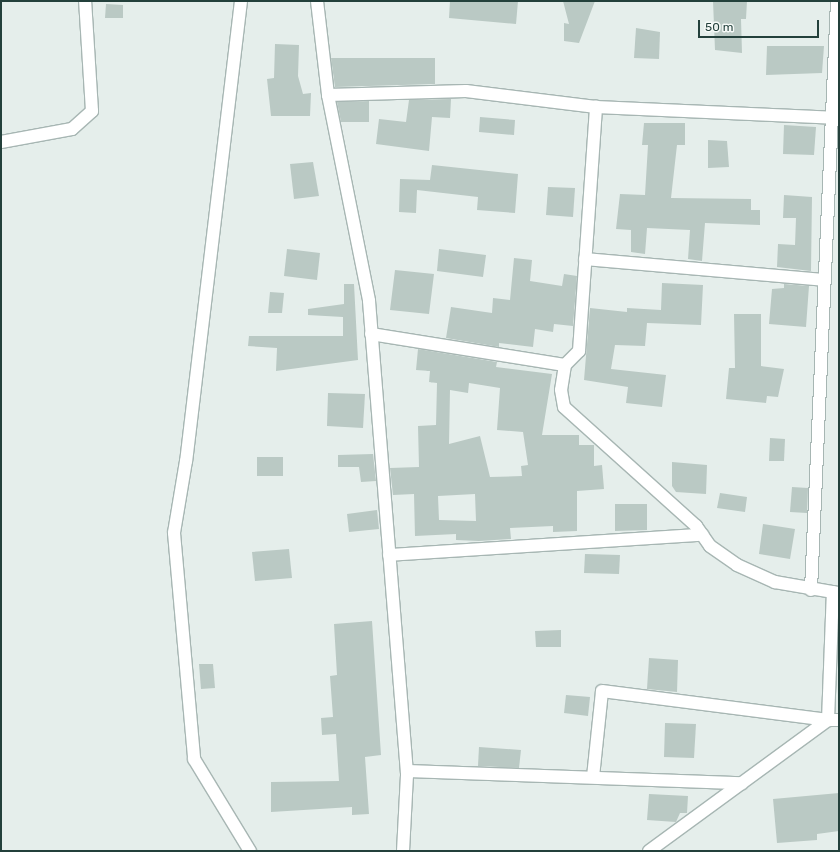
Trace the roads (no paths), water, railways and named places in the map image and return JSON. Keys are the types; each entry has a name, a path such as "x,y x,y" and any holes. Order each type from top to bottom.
{"street":[{"path":"1,142 72,129 92,111 85,1"},
{"path":"241,1 186,461 174,533 194,759 250,851"},
{"path":"317,1 328,95 369,301 407,771 403,851"},
{"path":"811,590 823,280 834,118 837,1"},
{"path":"328,95 466,91 596,108 834,118"},
{"path":"596,108 579,352 565,365 560,390 564,407 702,536 710,546 737,565 775,582 811,590 836,593 834,720"},
{"path":"585,259 823,280"},
{"path":"371,334 565,365"},
{"path":"389,555 702,536"},
{"path":"593,777 602,691 834,720"},
{"path":"649,851 742,783 834,720"},
{"path":"407,771 742,783"}]}
